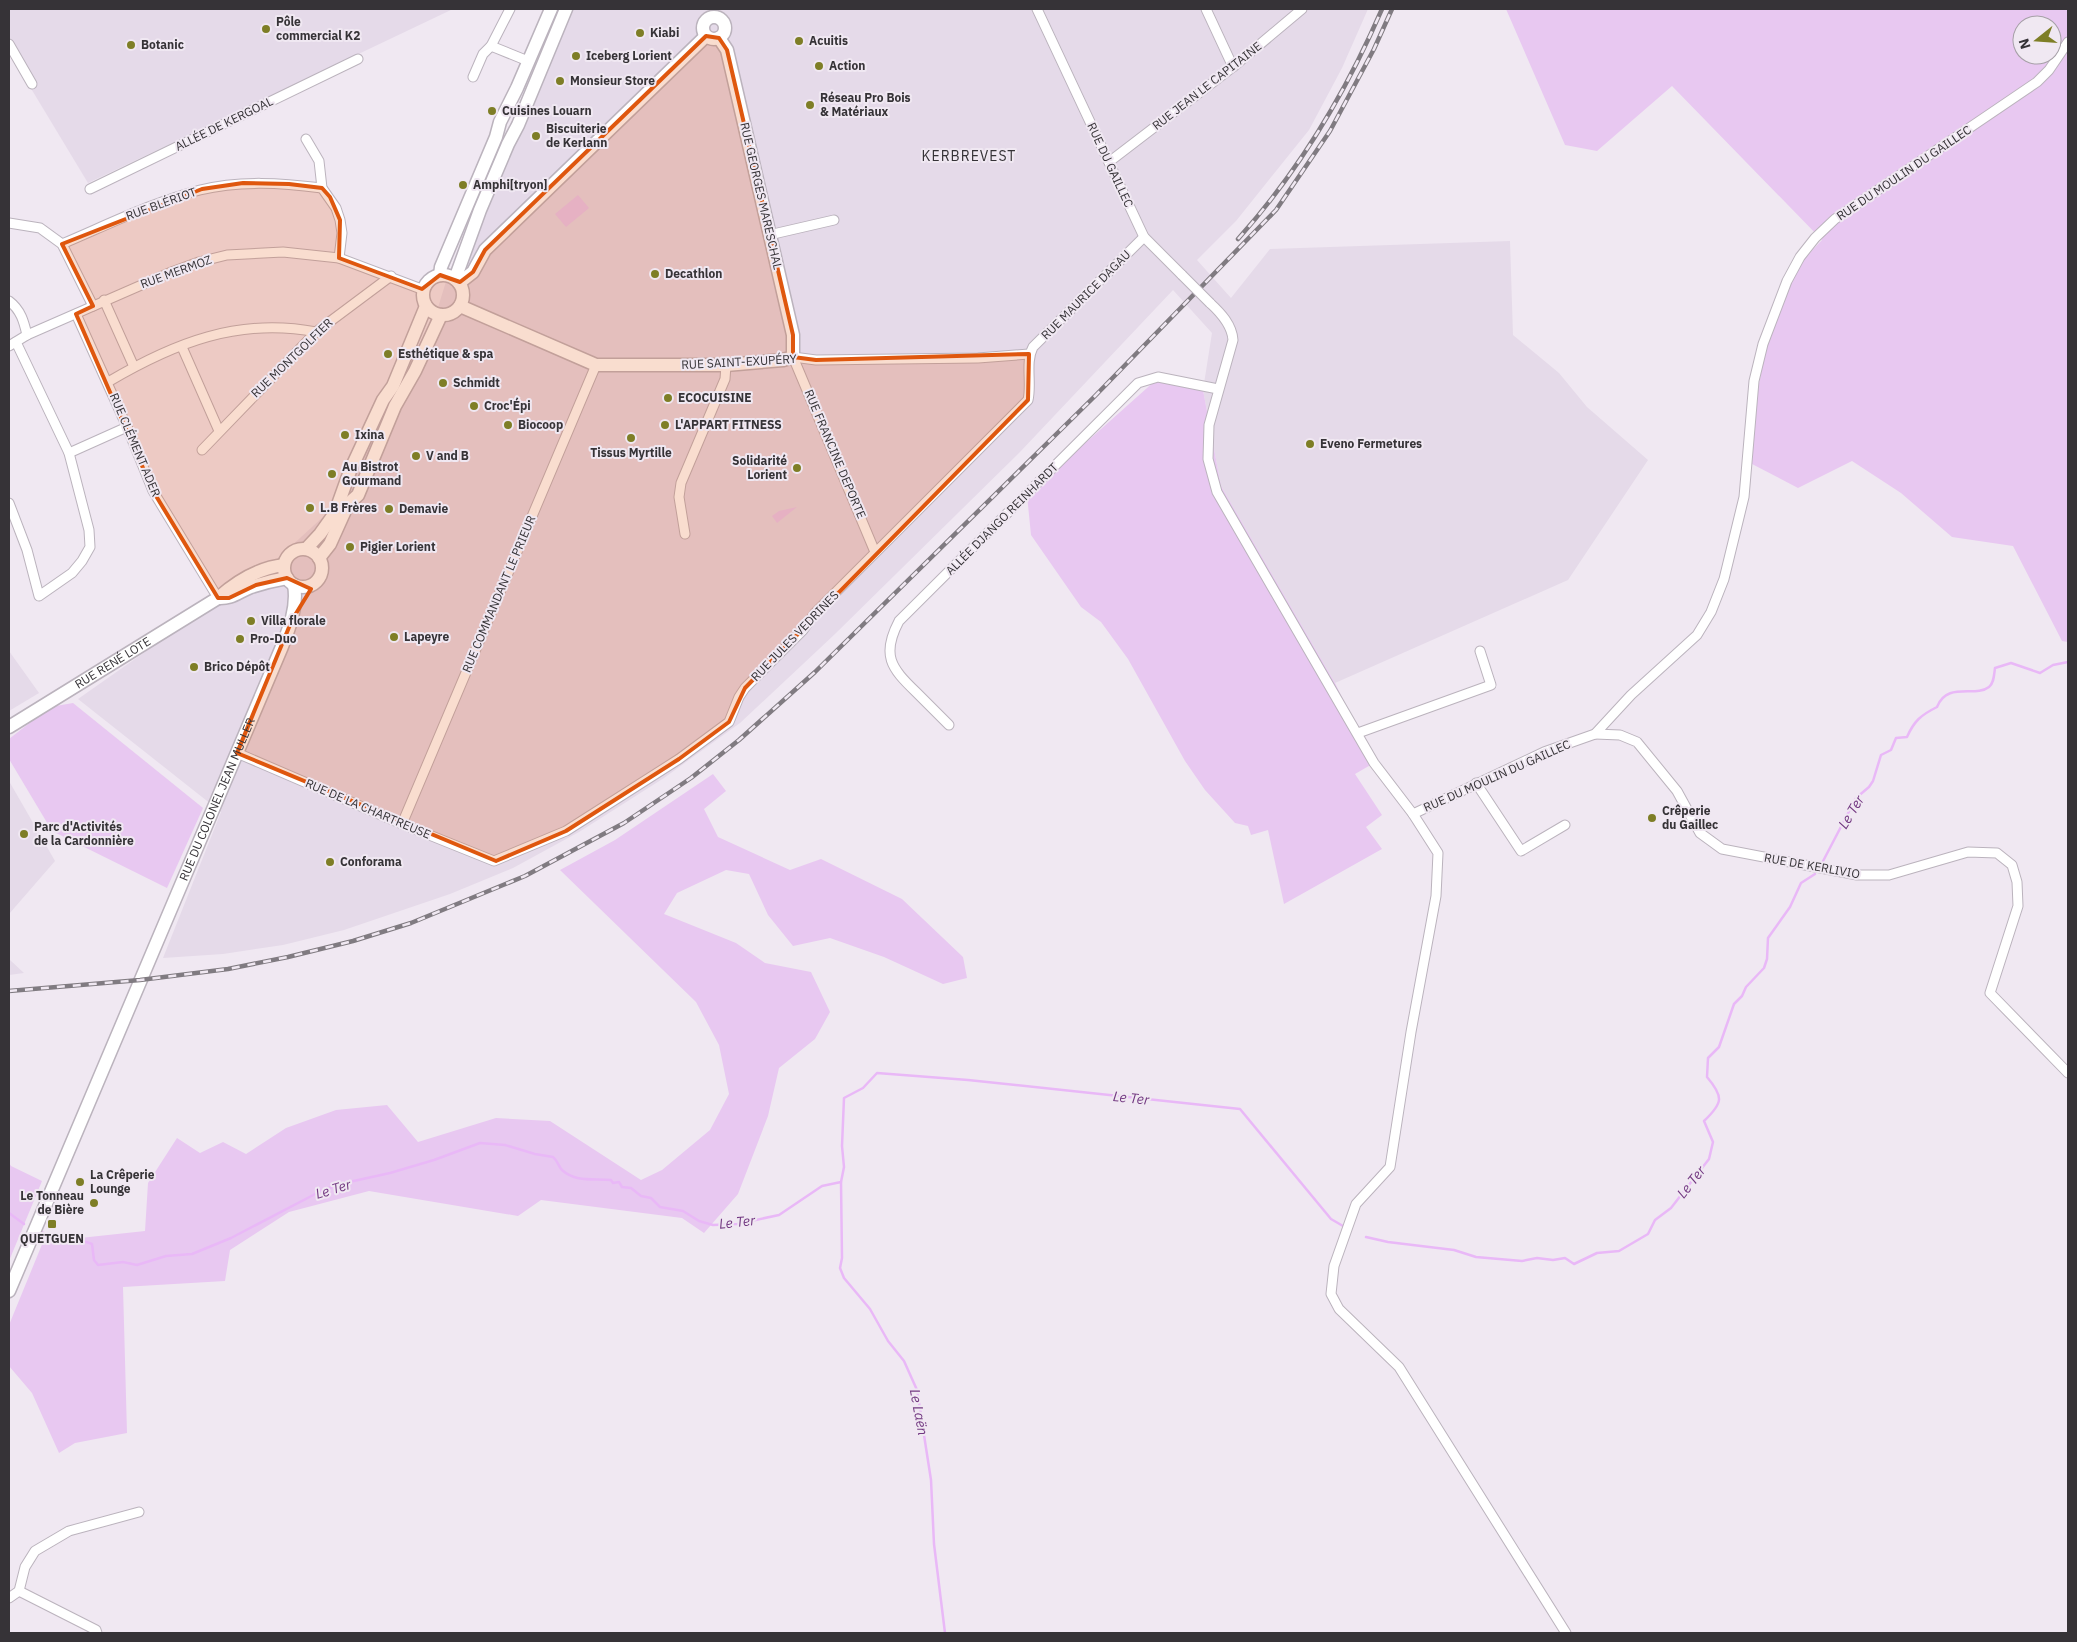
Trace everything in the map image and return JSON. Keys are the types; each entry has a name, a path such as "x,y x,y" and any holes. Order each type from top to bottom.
{"main road":[{"path":"440,275 441,267 496,138 500,122 551,9"},
{"path":"457,281 480,210 518,125 566,9"},
{"path":"719,13 725,29 719,38 714,39 706,36 703,29 704,22 719,13"},
{"path":"457,281 473,272 484,250 706,36"},
{"name":"RUE GEORGES MARESCHAL","path":"719,38 727,50 793,335 793,357"},
{"path":"440,275 448,275 457,281 463,295 460,306 452,313 441,315 433,312 426,306 424,290 430,280 440,275"},
{"path":"306,549 335,513 350,471 384,400 393,386 426,306"},
{"name":"RUE SAINT-EXUPÉRY","path":"460,306 596,365 726,365 783,360 793,357"},
{"path":"319,558 330,544 348,504 358,495 395,406 415,371 441,315"},
{"path":"298,549 306,549 314,552 319,558 321,565 320,573 317,580 311,585 302,587 291,581 284,565 286,558 292,552 298,549"},
{"name":"RUE RENÉ LOTE","path":"9,727 218,598 230,588 258,571 271,566 284,565"},
{"name":"RUE RENÉ LOTE","path":"218,598 229,598 256,586 291,581"},
{"name":"RUE DU COLONEL JEAN MULLER","path":"291,581 296,594 292,620"},
{"name":"RUE DU COLONEL JEAN MULLER","path":"9,1291 292,620 311,585"}],"street":[{"path":"473,77 483,54 491,46 510,9"},
{"name":"RUE DU GAILLEC","path":"1037,9 1144,237 1210,303"},
{"path":"1206,9 1233,68"},
{"name":"RUE JEAN LE CAPITAINE","path":"1109,162 1233,68 1302,9"},
{"name":"RUE DU MOULIN DU GAILLEC","path":"1413,814 1544,752 1595,734 1632,695 1697,635 1711,612 1724,579 1744,497 1757,362 1786,281 1800,257 1815,238 1835,219 2037,82 2049,70 2068,42"},
{"path":"9,44 32,84"},
{"path":"491,46 528,61"},
{"name":"ALLÉE DE KERGOAL","path":"90,189 358,59"},
{"path":"306,139 319,161 322,188 336,208 340,220 342,233 339,258"},
{"name":"RUE BLÉRIOT","path":"62,244 168,199 202,189 243,183 288,184 322,188"},
{"path":"769,235 834,220"},
{"path":"9,223 40,228 62,244 93,306"},
{"name":"RUE MAURICE DAGAU","path":"1029,354 1033,347 1144,237"},
{"name":"RUE MERMOZ","path":"12,344 27,335 104,300 169,273 217,257 256,252 283,252 339,258 424,290"},
{"name":"RUE MONTGOLFIER","path":"202,450 316,332 391,276"},
{"path":"104,300 134,367"},
{"path":"9,301 23,318 27,335"},
{"name":"RUE DU MOULIN DU GAILLEC","path":"1210,303 1221,314 1232,332 1232,347 1218,389 1209,425 1207,448 1209,469 1216,492 1374,762 1413,814 1438,853 1436,896 1411,1032 1390,1167 1356,1204 1334,1266 1331,1294 1339,1309 1399,1367 1566,1633"},
{"name":"RUE CLÉMENT ADER","path":"76,314 108,382 153,491 218,598"},
{"path":"108,382 134,367 205,336 235,330 268,327 295,328 316,332"},
{"path":"9,503 27,550 39,596 72,573 82,561 90,547 89,530 69,453 12,344"},
{"path":"182,346 219,431"},
{"name":"RUE SAINT-EXUPÉRY","path":"793,357 816,360 978,358 1029,354"},
{"name":"RUE JULES VEDRINES","path":"500,860 566,831 671,765 729,722 739,697 745,688 803,630 815,613 1028,400 1030,391 1029,354"},
{"name":"RUE FRANCINE DEPORTE","path":"793,357 876,552"},
{"name":"RUE COMMANDANT LE PRIEUR","path":"402,824 596,365"},
{"path":"685,534 680,497 681,483 725,379 726,365"},
{"name":"ALLÉE DJANGO REINHARDT","path":"949,726 896,672 890,653 890,644 899,621 1138,383 1158,377 1218,389"},
{"path":"69,453 127,427"},
{"path":"1358,733 1491,685 1480,651"},
{"name":"RUE DE KERLIVIO","path":"1595,734 1620,735 1637,742 1676,791 1700,833 1722,849 1857,875 1889,875 1968,852 1997,853 2012,864 2017,882 2018,906 1990,993 2068,1073"},
{"name":"RUE DE LA CHARTREUSE","path":"237,753 402,824 493,861 500,860"},
{"path":"1476,783 1521,851 1566,825"},
{"path":"9,1598 19,1591 25,1567 35,1552 69,1531 139,1512"},
{"path":"19,1591 96,1630 97,1633"}],"highlighted area":[{"path":"706,36 719,38 727,50 793,335 793,357 816,360 1029,354 1028,400 745,688 729,722 679,759 566,831 496,861 237,753 292,620 311,589 287,578 256,585 229,598 218,598 153,491 76,314 93,306 62,244 202,189 243,183 289,184 322,188 330,197 340,220 339,258 422,289 440,275 460,282 473,272 485,250"}],"shaded area":[{"path":"9,9 453,9 88,183 9,52"},
{"path":"565,9 1368,9 1342,68 1309,130 1236,221 1197,260 1231,298 1270,249 1510,241 1513,335 1559,373 1587,407 1648,460 1568,580 1335,683 1221,486 1203,390 1212,333 1173,290 1020,452 835,634 740,723 664,778 579,832 513,868 450,894 344,930 283,945 223,954 163,958 221,812 78,699 276,560 324,516 414,364 436,314 448,275"},
{"path":"1506,9 2068,9 2068,642 2062,641 2013,546 1952,537 1901,493 1852,461 1798,488 1752,464 1756,399 1767,344 1791,282 1804,259 1822,240 1672,86 1597,151 1565,145"},
{"path":"578,195 589,208 566,227 555,214"},
{"path":"1156,380 1203,390 1221,486 1335,683 1374,763 1355,774 1382,815 1366,827 1382,849 1284,904 1268,830 1251,835 1248,826 1235,823 1205,790 1185,761 1128,659 1101,622 1081,607 1031,535 1027,495"},
{"path":"797,507 777,523 772,516 779,511"},
{"path":"9,651 39,693 9,711"},
{"path":"73,703 203,808 167,888 52,831 9,759 9,739 50,707"},
{"path":"713,774 726,791 704,809 718,837 790,870 821,859 902,899 963,957 967,978 943,984 884,957 830,938 793,946 768,915 749,874 726,870 677,893 664,914 736,943 765,963 811,972 830,1012 815,1039 779,1068 768,1116 738,1194 704,1233 682,1218 541,1200 518,1216 369,1191 289,1212 230,1250 225,1281 123,1287 127,1433 75,1443 59,1453 32,1393 9,1366 9,1325 43,1242 145,1231 148,1183 177,1138 200,1153 223,1142 246,1154 286,1128 336,1110 387,1105 418,1142 496,1118 550,1121 641,1180 662,1170 710,1130 729,1094 719,1045 696,1002 560,870 615,840"},
{"name":"Parc d'Activités de la Cardonnière","path":"9,781 55,861 9,914"},
{"path":"10,960 24,973 9,975"},
{"path":"9,1163 11,1166 42,1181 9,1261"}],"waterway":[{"name":"Le Ter","path":"1821,865 1856,798 1873,781 1881,755 1891,750 1896,738 1907,737 1915,723 1922,716 1937,707 1947,694 1983,690 1991,685 1995,668 2011,663 2040,673 2053,665 2068,662"},
{"name":"Le Ter","path":"1366,1237 1388,1242 1454,1250 1476,1257 1522,1261 1537,1258 1553,1260 1565,1258 1574,1264 1597,1253 1619,1251 1648,1234 1655,1220 1671,1208 1709,1159 1713,1142 1704,1121 1718,1104 1719,1095 1707,1077 1708,1058 1719,1047 1734,1004 1742,996 1746,987 1764,968 1767,959 1768,938 1790,907 1801,883 1815,874"},
{"name":"Le Ter","path":"945,1633 934,1544 931,1480 917,1390 904,1361 888,1341 870,1309 844,1278 840,1268 842,1258 841,1182 844,1167 842,1146 844,1098 863,1088 877,1073 968,1080 1240,1109 1331,1219 1343,1226"},
{"name":"Le Ter","path":"41,1232 92,1244 94,1260 98,1265 123,1262 137,1265 166,1256 192,1254 231,1238 321,1191 340,1184 390,1173 434,1160 480,1143 505,1145 553,1157 562,1170 573,1177 611,1180 613,1183 619,1182 622,1187 631,1188 641,1196 651,1198 660,1207 683,1211 699,1221 713,1225 737,1224 779,1215 822,1186 841,1182"},
{"name":"Le Ter","path":"9,1213 24,1224"}],"railway":[{"path":"1238,239 1281,186 1319,130 1353,70 1382,9"},
{"path":"9,991 140,980 228,969 353,941 411,923 525,876 624,823 691,778 739,740 815,672 1095,396 1276,210 1330,131 1374,49 1392,9"}],"place":[{"name":"Pôle commercial K2","path":"266,29"},
{"name":"Kiabi","path":"640,33"},
{"name":"Acuitis","path":"799,41"},
{"name":"Botanic","path":"131,45"},
{"name":"Iceberg Lorient","path":"576,56"},
{"name":"Action","path":"819,66"},
{"name":"Monsieur Store","path":"560,81"},
{"name":"Réseau Pro Bois & Matériaux","path":"810,105"},
{"name":"Cuisines Louarn","path":"492,111"},
{"name":"Biscuiterie de Kerlann","path":"536,136"},
{"name":"Amphi[tryon]","path":"463,185"},
{"name":"Decathlon","path":"655,274"},
{"name":"Esthétique & spa","path":"388,354"},
{"name":"Schmidt","path":"443,383"},
{"name":"ECOCUISINE","path":"668,398"},
{"name":"Croc'Épi","path":"474,406"},
{"name":"Biocoop","path":"508,425"},
{"name":"L'APPART FITNESS","path":"665,425"},
{"name":"Ixina","path":"345,435"},
{"name":"Tissus Myrtille","path":"631,438"},
{"name":"Eveno Fermetures","path":"1310,444"},
{"name":"V and B","path":"416,456"},
{"name":"Solidarité Lorient","path":"797,468"},
{"name":"Au Bistrot Gourmand","path":"332,474"},
{"name":"L.B Frères","path":"310,508"},
{"name":"Demavie","path":"389,509"},
{"name":"Pigier Lorient","path":"350,547"},
{"name":"Villa florale","path":"251,621"},
{"name":"Lapeyre","path":"394,637"},
{"name":"Pro-Duo","path":"240,639"},
{"name":"Brico Dépôt","path":"194,667"},
{"name":"Crêperie du Gaillec","path":"1652,818"},
{"name":"Parc d'Activités de la Cardonnière","path":"24,834"},
{"name":"Conforama","path":"330,862"},
{"name":"La Crêperie Lounge","path":"80,1182"},
{"name":"Le Tonneau de Bière","path":"94,1203"},
{"name":"QUETGUEN","path":"52,1224"}],"district":[{"name":"KERBREVEST","path":"969,156"}],"water label":[{"name":"Le Laën","path":"919,1412"}]}
